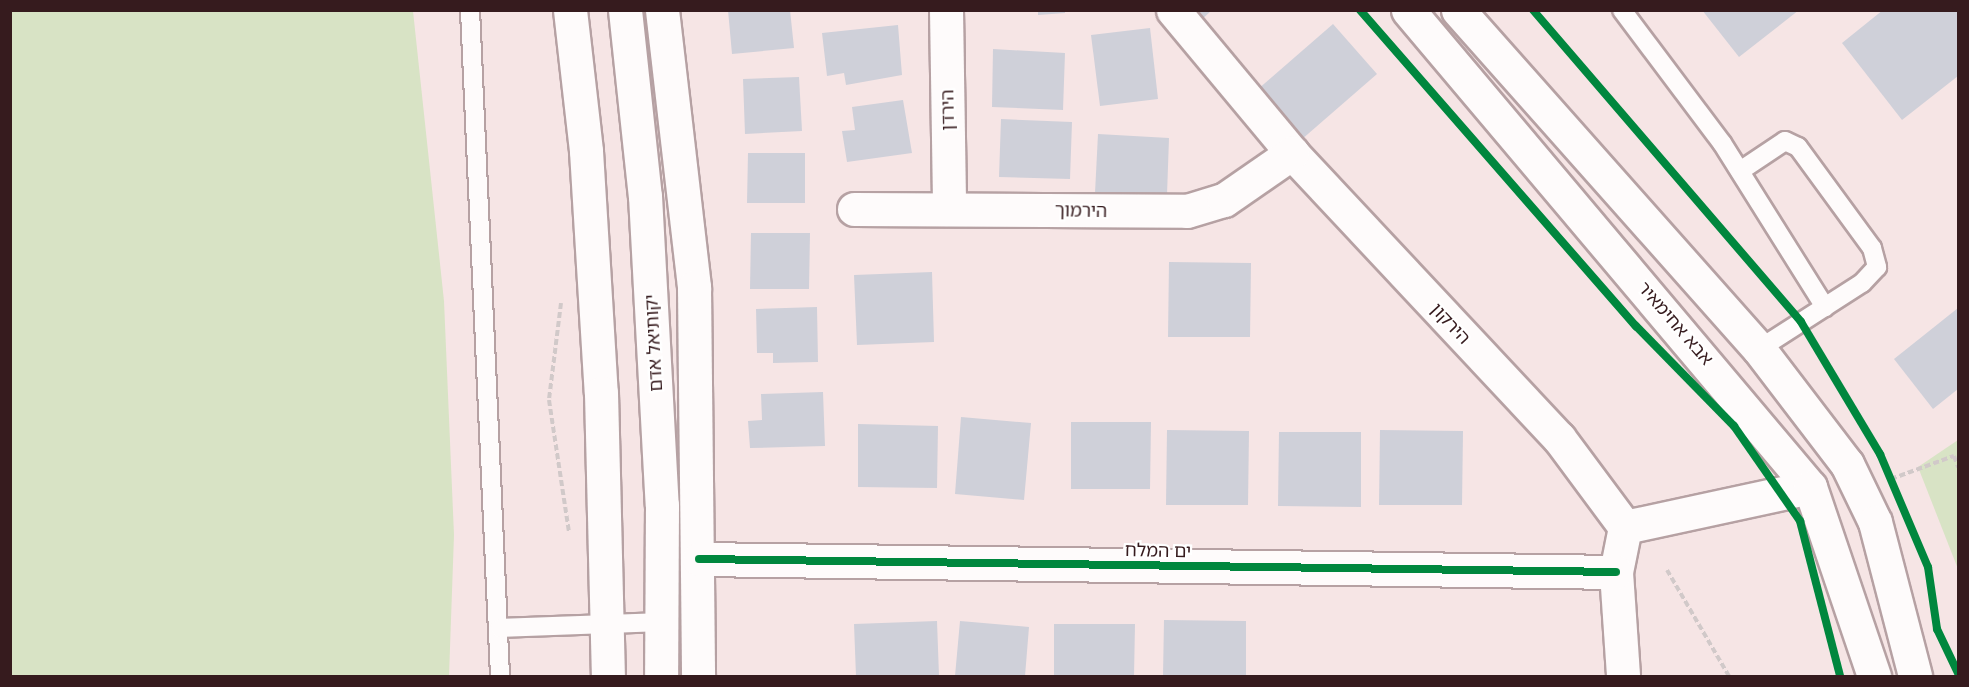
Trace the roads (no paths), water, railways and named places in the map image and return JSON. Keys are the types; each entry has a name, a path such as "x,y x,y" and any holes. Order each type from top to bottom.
{"street":[{"path":"570,10 586,151 599,358 608,676"},
{"name":"יקותיאל אדם","path":"625,10 645,196 662,505 661,676"},
{"path":"662,10 694,287 699,559 698,676"},
{"name":"הירדן","path":"945,10 949,209"},
{"name":"הירקון","path":"1173,10 1292,153 1559,438 1625,527"},
{"name":"אבא אחימאיר","path":"1408,10 1810,487 1874,676"},
{"path":"1458,10 1759,349 1847,464 1875,522 1915,676"},
{"name":"הירמוך","path":"854,209 1186,211 1224,201 1292,153"},
{"path":"1623,676 1616,572 1625,527 1810,487"},
{"name":"ים המלח","path":"699,559 1616,572"},
{"path":"1900,618 1932,676"}],"lane":[{"path":"470,10 500,628 500,676"},
{"path":"1622,10 1740,171 1825,307"},
{"path":"1740,171 1785,141 1798,147 1872,248 1877,267 1825,307 1759,349"},
{"path":"500,628 661,622"}]}
